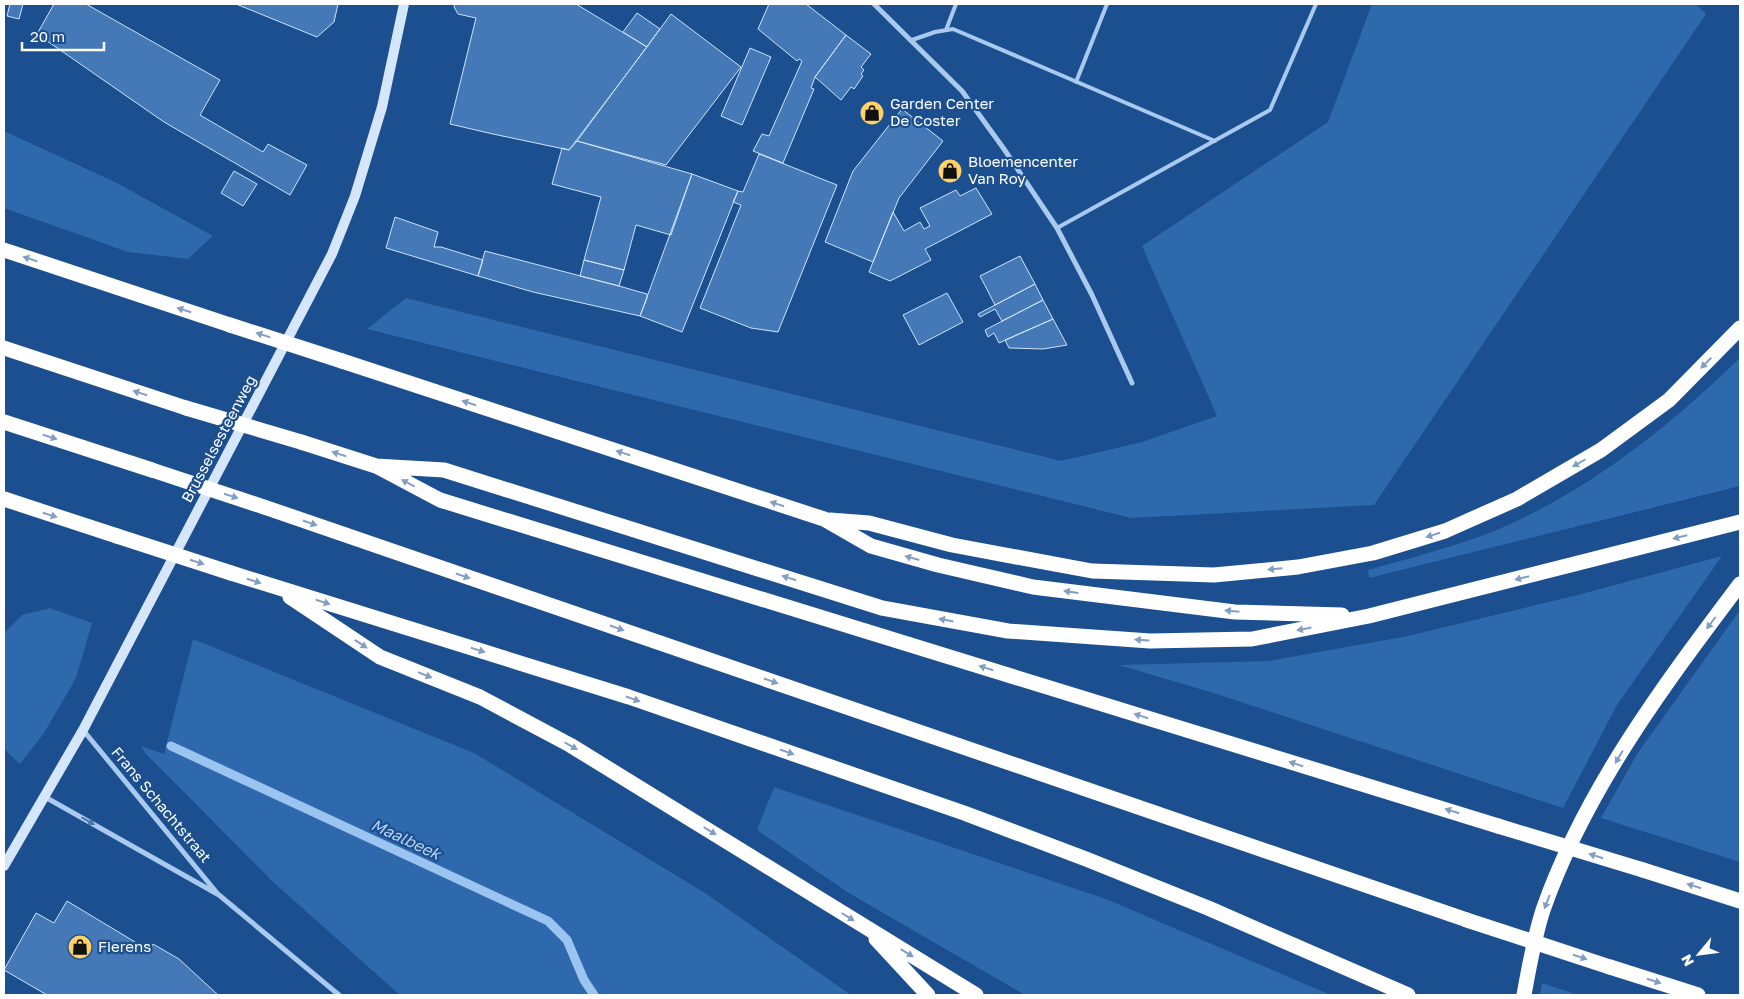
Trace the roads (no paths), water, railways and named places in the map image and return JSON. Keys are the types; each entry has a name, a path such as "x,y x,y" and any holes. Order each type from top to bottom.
{"highway":[{"path":"4,250 824,519 871,546 938,565 1032,587 1235,612 1368,616"},
{"path":"824,519 869,523 952,545 1092,571 1214,575 1298,567 1372,553 1445,531 1518,499 1601,450 1669,400 1740,328"},
{"path":"4,348 186,408 376,466 440,500 1740,901"},
{"path":"4,422 264,507 1467,920 1698,995"},
{"path":"376,466 444,470 882,608 1008,631 1150,641 1252,639 1368,616 1734,523"},
{"path":"4,500 276,588 629,697 964,813 1199,904 1408,995"},
{"path":"1524,995 1543,912 1563,859 1594,799 1640,723 1740,584"},
{"path":"276,588 380,657 480,697 570,745 976,995"},
{"path":"865,927 928,995"}],"street":[{"name":"Brusselsesteenweg","path":"4,866 83,730 332,254 355,196 382,107 404,4"},
{"path":"874,4 962,92 1004,149 1057,228 1092,295 1132,382"},
{"name":"Frans Schachtstraat","path":"83,730 219,895"},
{"name":"Frans Schachtstraat","path":"45,797 219,895 339,995"}],"lane":[{"path":"946,30 956,4"},
{"path":"1076,82 1106,4"},
{"path":"1057,228 1270,110 1316,4"},
{"path":"912,40 953,29 1214,141"}],"waterway":[{"name":"Maalbeek","path":"171,746 548,921 567,940 584,980 594,995"}],"place":[{"name":"Garden Center De Coster","path":"872,113"},
{"name":"Bloemencenter Van Roy","path":"950,171"},
{"name":"Fierens","path":"80,947"}]}
